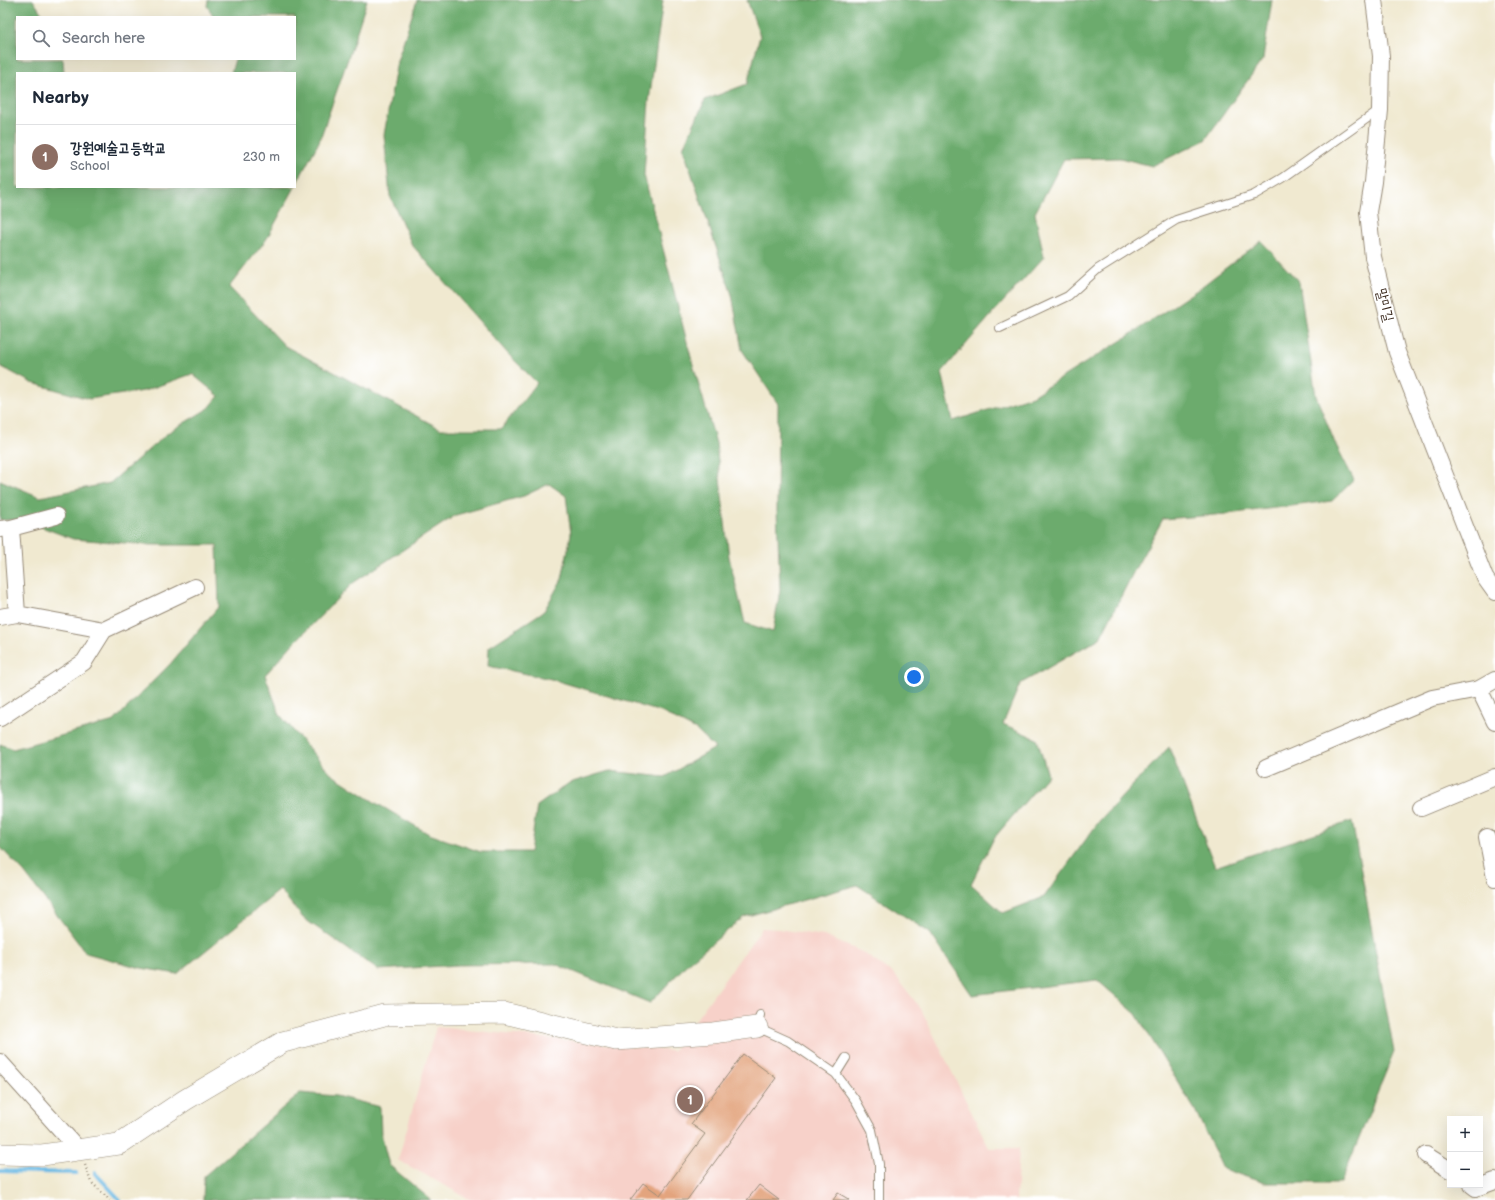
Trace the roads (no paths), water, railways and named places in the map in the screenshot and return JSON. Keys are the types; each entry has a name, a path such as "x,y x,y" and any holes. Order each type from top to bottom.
{"street":[{"name":"말미길","path":"1374,0 1381,56 1380,110 1373,182 1368,212 1373,257 1397,352 1485,578 1495,592"},
{"path":"17,614 5,528 56,516"},
{"path":"0,718 84,662 104,630 195,587"},
{"path":"0,617 17,614 104,630"},
{"path":"1266,768 1432,698 1479,689 1495,680"},
{"path":"1479,689 1495,722"},
{"path":"1421,808 1495,777"},
{"path":"1487,837 1495,878"},
{"path":"0,1154 42,1155 119,1144 185,1100 283,1042 384,1015 504,1014 616,1040 713,1033 758,1021"},
{"path":"0,1062 79,1150"},
{"path":"1426,1155 1447,1168"},
{"path":"1483,1185 1495,1181"}],"lane":[{"path":"1000,328 1068,296 1098,269 1176,220 1254,195 1283,178 1380,110"},
{"path":"758,1021 836,1074 856,1102 872,1130 879,1164 879,1200"},
{"path":"836,1074 846,1058"}],"waterway":[{"path":"0,1171 76,1173"},
{"path":"95,1173 120,1200"}],"place":[{"name":"강원예술고등학교","path":"690,1100"}]}
